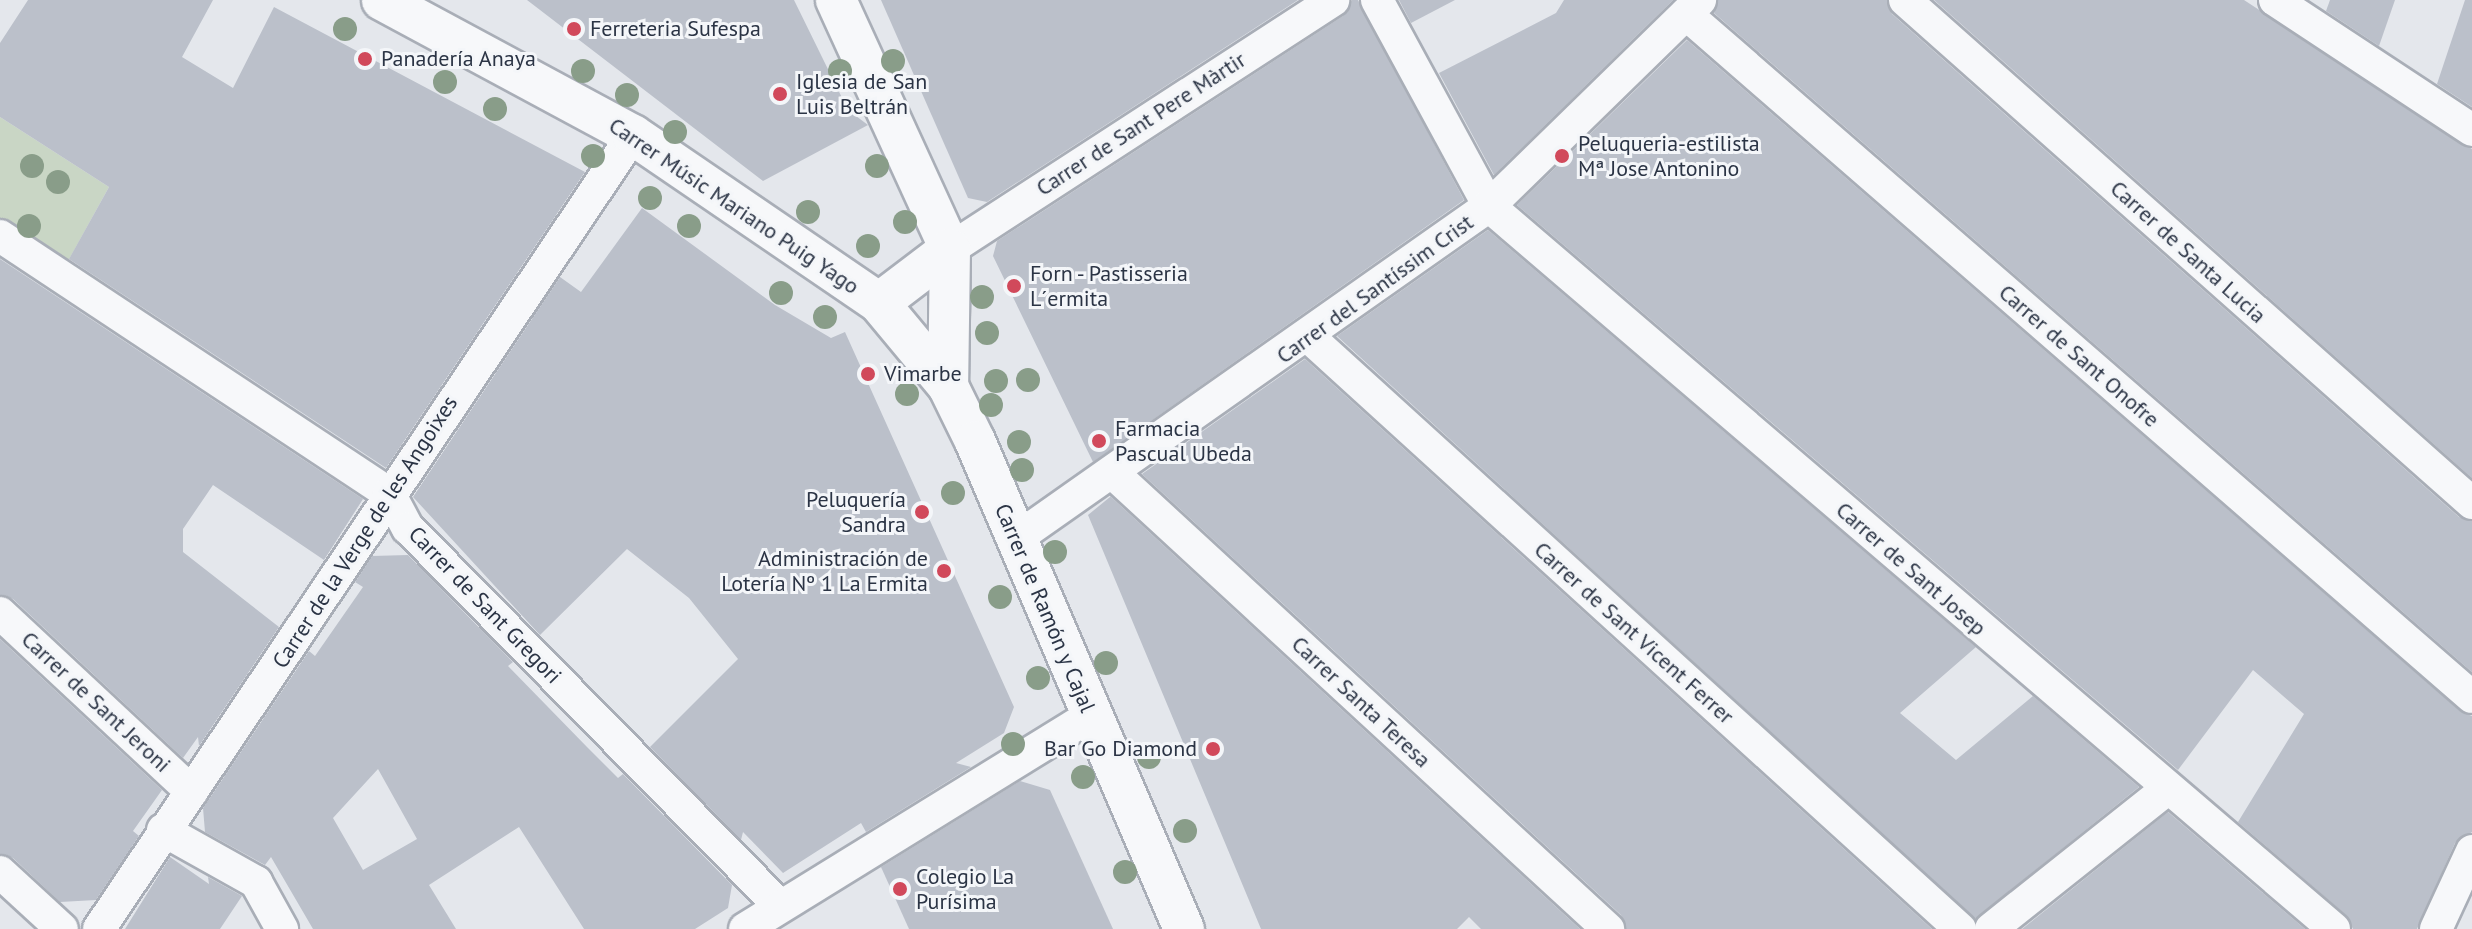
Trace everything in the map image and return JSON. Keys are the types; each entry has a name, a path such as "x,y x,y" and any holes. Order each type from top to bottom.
{"street":[{"name":"Carrer Músic Mariano Puig Yago","path":"382,0 633,135 879,303 950,249"},
{"path":"836,0 950,249 948,386"},
{"name":"Carrer de Sant Pere Màrtir","path":"950,249 1333,0"},
{"path":"1377,0 1489,206"},
{"name":"Carrer de Santa Lucia","path":"1905,0 2472,503"},
{"path":"2275,0 2309,10 2472,130"},
{"name":"Carrer del Santíssim Crist","path":"1017,538 1309,337 1489,206 1694,7"},
{"name":"Carrer de Sant Onofre","path":"1694,7 2472,697"},
{"name":"Carrer de la Verge de les Angoixes","path":"99,929 163,830 372,527 389,493 633,135"},
{"name":"Carrer de Sant Josep","path":"1489,206 2334,929"},
{"name":"Carrer de Sant Gregori","path":"0,236 389,493 408,528 780,906"},
{"name":"Carrer de Ramón y Cajal","path":"879,303 948,386 1017,538 1090,716 1184,929"},
{"name":"Carrer de Sant Vicent Ferrer","path":"1309,337 1960,929"},
{"name":"Carrer Santa Teresa","path":"1114,474 1608,929"},
{"name":"Carrer de Sant Jeroni","path":"0,613 192,792"},
{"path":"745,929 1090,716"},
{"path":"1991,929 2167,789"},
{"path":"163,830 256,882 282,929"},
{"path":"2436,929 2472,851"},
{"path":"0,872 62,929"}],"green space":[{"path":"0,117 109,187 67,263 0,219"}],"building":[{"path":"28,0 213,0 182,57 233,88 274,7 585,172 386,468 69,259 109,187 0,117 0,43"},
{"path":"527,0 794,0 848,110 868,125 763,181"},
{"path":"881,0 1298,0 987,202 968,198"},
{"path":"1352,0 1358,0 1464,200 1093,462 993,256 997,241 1343,16"},
{"path":"1399,0 1455,0 1411,23"},
{"path":"1564,0 1673,0 1494,175 1439,73 1556,13"},
{"path":"1718,0 1887,0 1892,14 2459,517 2472,521 2472,672 1714,13"},
{"path":"1934,0 2244,0 2472,149 2472,478"},
{"path":"2330,0 2395,0 2379,46 2326,11"},
{"path":"2465,0 2472,0 2472,107 2437,84"},
{"path":"1687,40 2460,711 2472,716 2472,832 2455,843 2417,929 2353,929 2346,915 2238,822 2304,714 2253,670 2178,770 1517,205"},
{"path":"642,208 775,305 831,338 845,332 1014,707 1004,733 956,763 971,767 866,832 861,823 783,873 743,832 741,840 650,747 738,659 689,598 627,549 540,635 413,497 560,277 581,292"},
{"path":"1488,230 1976,647 1900,713 1956,760 2033,696 2139,787 1975,919 1337,336"},
{"path":"0,259 363,499 324,560 213,485 183,529 183,552 279,627 199,746 198,737 183,758 13,599 0,595"},
{"path":"1305,359 1932,929 1626,929 1621,915 1142,474"},
{"path":"1110,497 1580,929 1481,929 1469,917 1457,929 1261,929 1088,515"},
{"path":"408,555 513,662 508,666 587,747 618,778 623,774 732,885 728,908 695,929 584,929 519,827 429,885 456,929 313,929 271,857 265,865 205,832 203,808 309,651 315,656 363,587 355,582 372,556","holes":["378,769 417,839 363,870 333,818"]},
{"path":"0,639 162,790 133,831 139,836 96,900 60,902 13,858 0,854"},
{"path":"1020,781 1050,790 1113,929 909,929 881,867"},
{"path":"2168,812 2305,929 2022,929"},
{"path":"170,857 209,884 208,877 242,896 220,929 125,929"}],"place":[{"name":"Ferreteria Sufespa","path":"574,29"},
{"name":"Panadería Anaya","path":"365,59"},
{"name":"Iglesia de San Luis Beltrán","path":"780,94"},
{"name":"Peluqueria-estilista Mª Jose Antonino","path":"1562,156"},
{"name":"Forn - Pastisseria L´ermita","path":"1014,286"},
{"name":"Vimarbe","path":"868,374"},
{"name":"Farmacia Pascual Ubeda","path":"1099,441"},
{"name":"Peluquería Sandra","path":"922,512"},
{"name":"Administración de Lotería Nº 1 La Ermita","path":"944,571"},
{"name":"Bar Go Diamond","path":"1213,749"},
{"name":"Colegio La Purísima","path":"900,889"}]}
